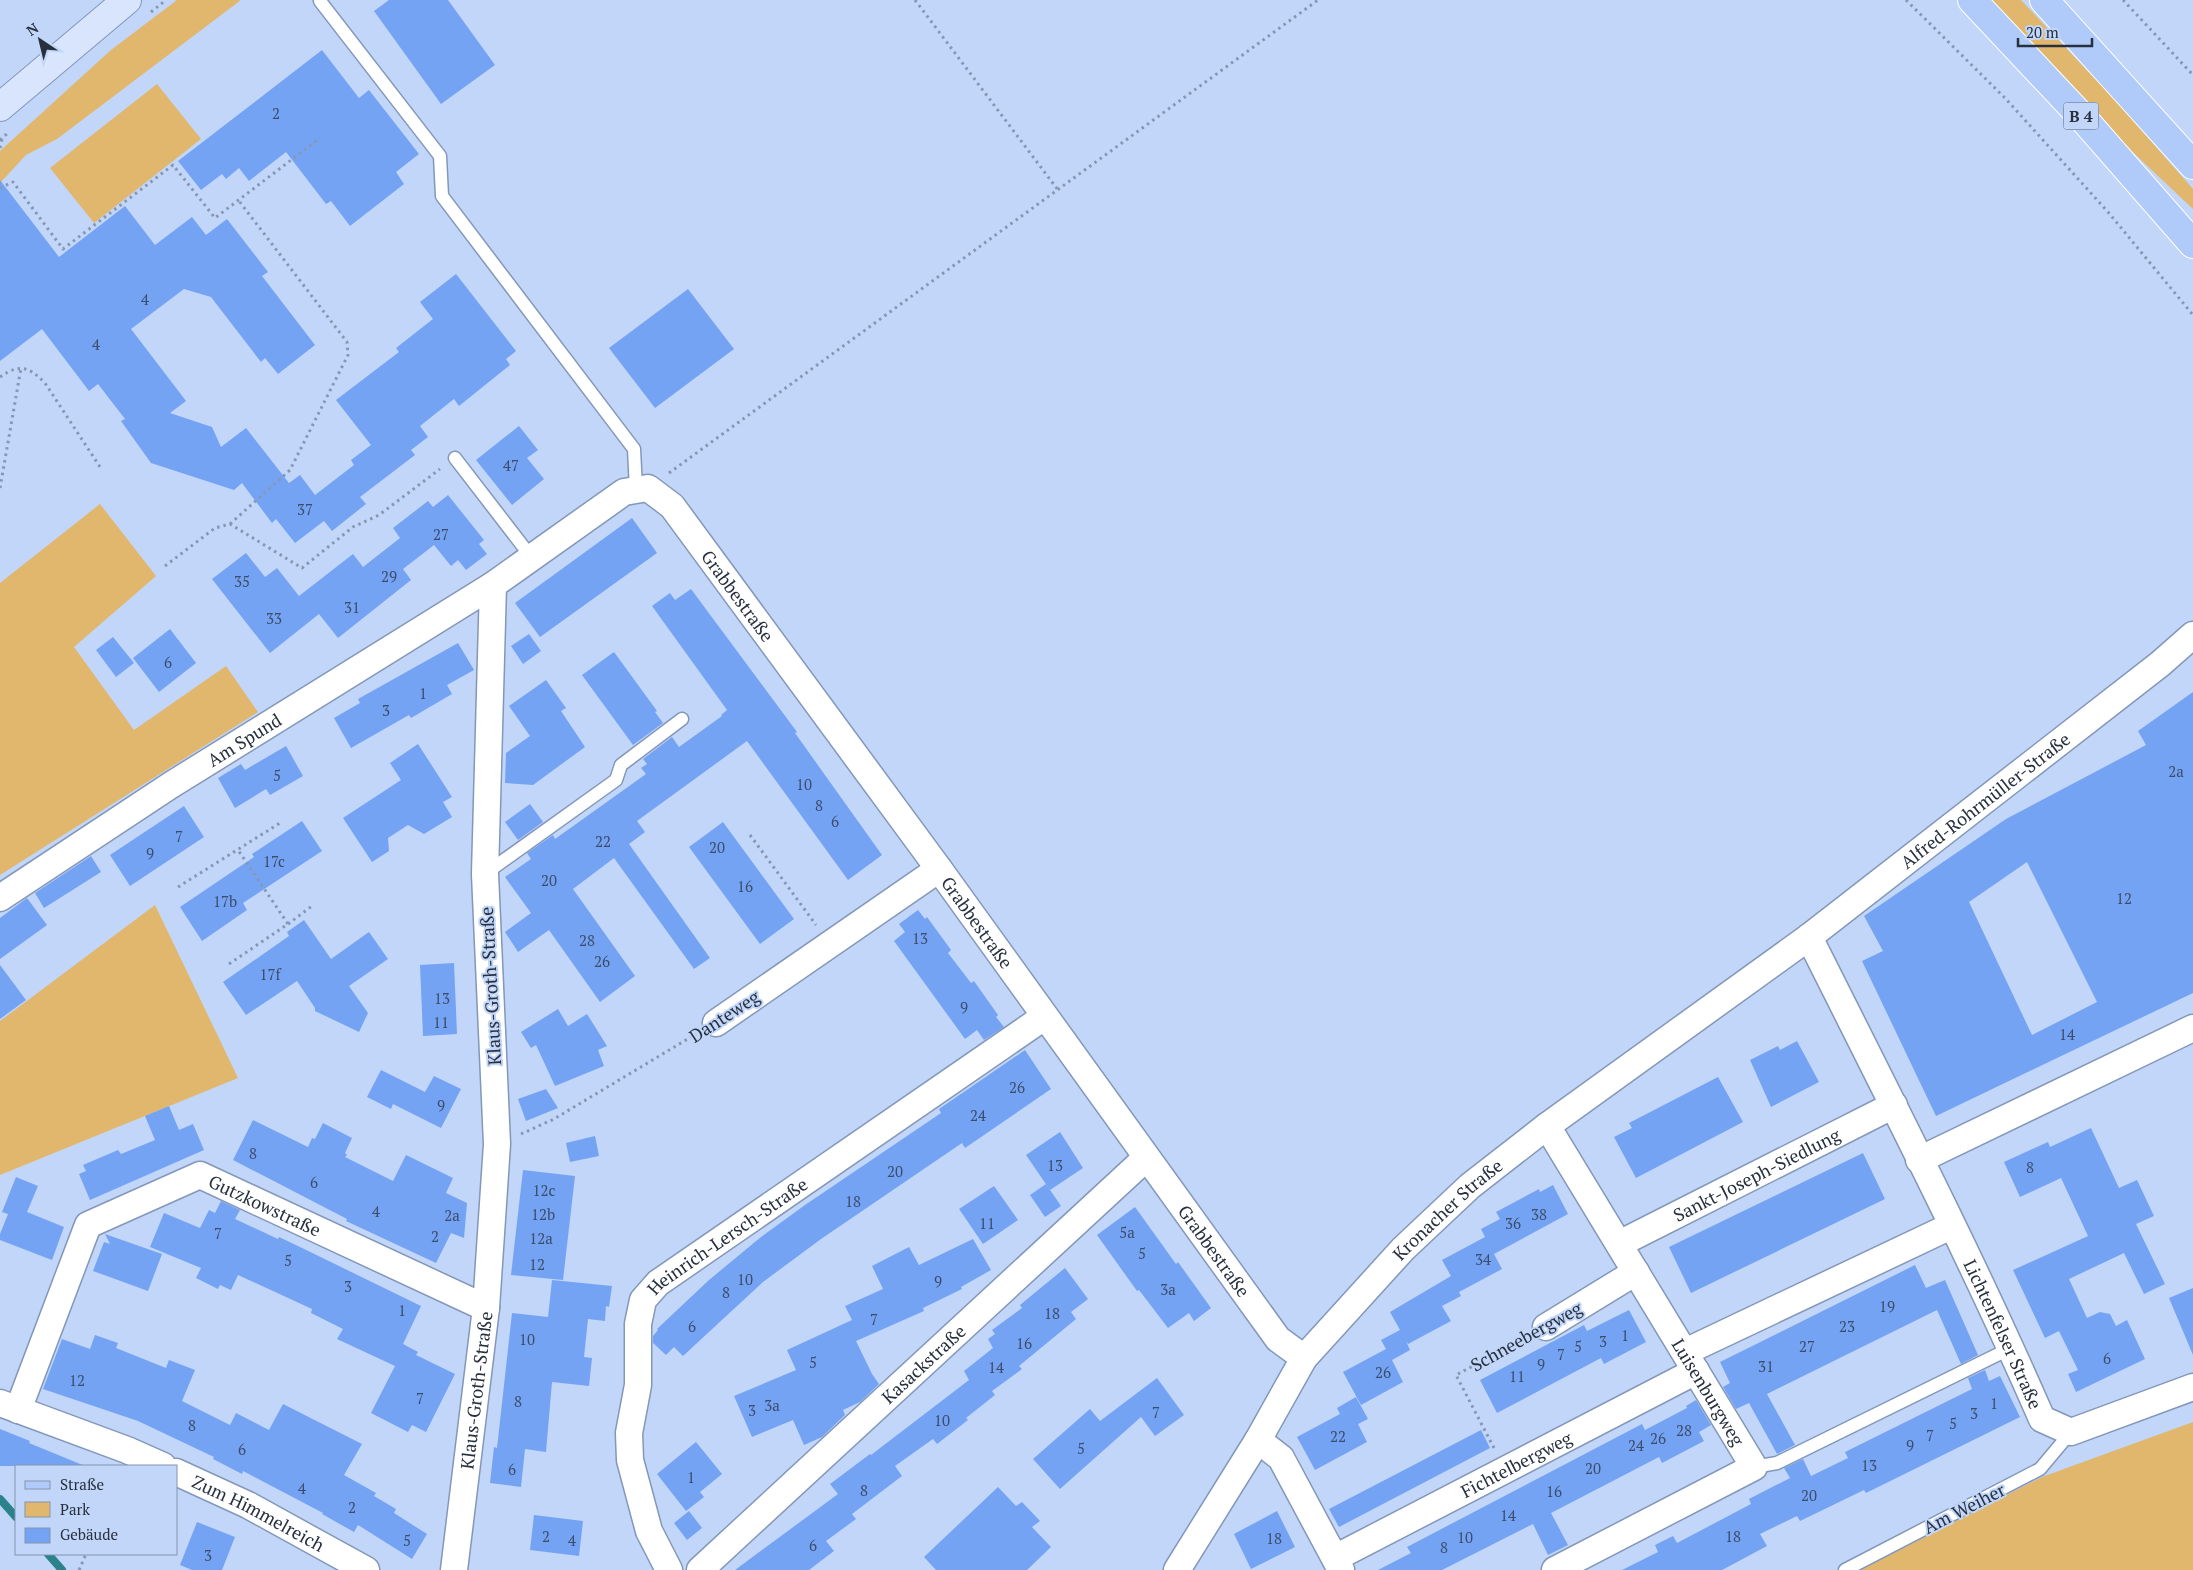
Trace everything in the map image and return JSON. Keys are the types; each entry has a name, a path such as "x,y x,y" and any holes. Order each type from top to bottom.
{"main road":[{"path":"0,107 127,0"},
{"name":"B 4","path":"1972,0 2075,110 2193,244"},
{"path":"2044,0 2193,165"}],"street":[{"path":"493,585 624,492 642,488"},
{"name":"Grabbestraße","path":"642,488 672,506 939,869 1278,1339 1304,1358"},
{"name":"Klaus-Groth-Straße","path":"454,1570 486,1308 497,1144 485,874 493,585"},
{"name":"Am Spund","path":"0,898 171,785 493,585"},
{"name":"Alfred-Rohrmüller-Straße","path":"1809,937 2160,664 2193,635"},
{"name":"Alfred-Rohrmüller-Straße","path":"2160,664 2193,644"},
{"name":"Danteweg","path":"716,1022 939,869"},
{"name":"Lichtenfelser Straße","path":"1809,937 1894,1105 2011,1348 2042,1420 2071,1432"},
{"name":"Kronacher Straße","path":"1177,1570 1258,1440 1304,1358 1403,1249 1470,1186 1547,1126 1809,937"},
{"name":"Heinrich-Lersch-Straße","path":"669,1570 649,1531 630,1460 629,1433 638,1384 638,1324 643,1300 658,1283 1044,1017"},
{"path":"1919,1160 2193,1028"},
{"name":"Sankt-Joseph-Siedlung","path":"1619,1244 1894,1105"},
{"name":"Luisenburgweg","path":"1547,1126 1754,1467 1555,1570"},
{"name":"Kasackstraße","path":"700,1570 1146,1158"},
{"name":"Gutzkowstraße","path":"9,1407 88,1225 200,1175 486,1308"},
{"path":"1690,1362 1952,1226"},
{"name":"Schneebergweg","path":"1546,1327 1636,1272"},
{"name":"Fichtelbergweg","path":"1338,1564 1506,1470 1690,1362"},
{"path":"2071,1432 2193,1386"},
{"path":"9,1407 128,1450 161,1465"},
{"path":"1258,1440 1281,1458 1338,1564"},
{"name":"Zum Himmelreich","path":"178,1473 248,1505 366,1570"}],"lane":[{"path":"320,1 440,156 442,196 634,449 642,488"},
{"path":"455,458 532,558"},
{"path":"485,874 616,780 621,765 682,719"},
{"path":"1754,1467 1777,1463 2011,1348"},
{"name":"Am Weiher","path":"1845,1570 2040,1469 2071,1432"}],"path":[{"path":"914,0 1058,190"},
{"path":"642,488 1058,190 1318,0"},
{"path":"1906,0 2012,105 2108,212 2193,316"},
{"path":"2123,0 2193,75"},
{"path":"0,148 2,138"},
{"path":"0,188 13,182 63,249 172,165 215,218 320,138"},
{"path":"165,566 215,528 230,524 290,470 348,355 347,342 239,201"},
{"path":"0,377 11,369 21,368 34,372 45,383 102,470"},
{"path":"0,488 21,368"},
{"path":"230,524 302,568 353,527 379,515 455,458"},
{"path":"178,887 280,824"},
{"path":"750,835 830,944"},
{"path":"238,850 288,924"},
{"path":"229,964 312,906"},
{"name":"Danteweg","path":"497,1144 554,1119 716,1022"},
{"name":"Schneebergweg","path":"1506,1470 1456,1375 1546,1327"},
{"path":"79,1570 86,1555"}],"green space":[{"path":"177,0 241,0 57,139 26,155 0,183 0,151 111,50"},
{"path":"1988,0 2021,0 2113,98 2193,189 2193,209 2123,143"},
{"path":"157,84 201,139 94,223 50,168"},
{"path":"100,504 156,576 74,647 134,730 226,666 258,712 0,875 0,583"},
{"path":"155,905 238,1078 0,1175 0,1021"},
{"path":"2193,1422 2193,1570 1860,1570 2042,1477"}],"building":[{"path":"389,0 448,0 495,65 441,104 374,11"},
{"path":"322,50 359,98 369,90 419,154 396,172 404,184 350,226 331,201 326,204 286,152 249,181 239,168 226,179 222,174 201,190 178,161"},
{"path":"0,180 59,257 125,206 155,245 192,217 206,235 227,219 268,272 262,276 315,345 278,374 265,358 261,362 211,297 184,289 131,329 186,401 170,413 212,427 221,447 246,428 289,483 300,475 315,495 354,465 351,460 371,445 336,400 399,352 396,348 433,319 420,302 456,274 516,351 506,359 510,365 459,406 454,399 420,426 428,437 411,450 415,455 360,497 366,504 332,531 324,521 295,543 276,519 272,523 242,483 234,490 151,463 121,421 125,419 98,384 89,391 42,329 0,361"},
{"path":"688,289 734,349 655,408 609,348"},
{"path":"519,426 538,450 527,458 544,479 512,505 476,460"},
{"path":"448,495 484,540 479,544 487,554 466,570 458,560 451,566 434,545 403,569 411,580 338,638 319,614 270,653 212,579 246,553 265,577 277,568 299,596 353,554 363,567 400,538 393,528 428,501 433,507"},
{"path":"632,518 657,553 540,637 515,603"},
{"path":"691,589 797,732 795,733 882,855 848,880 747,741 637,821 645,832 629,844 710,958 694,969 614,858 573,889 635,976 600,1002 549,930 518,952 505,932 531,913 505,877 531,859 527,853 553,835 555,839 646,774 641,768 647,764 643,759 672,737 679,747 722,716 727,710 652,606 670,593 675,600"},
{"path":"170,629 196,663 159,692 133,658"},
{"path":"529,634 541,651 523,664 511,646"},
{"path":"113,637 134,663 116,677 96,650"},
{"path":"458,643 474,670 447,685 452,694 411,718 409,715 351,748 334,718 360,703 358,699"},
{"path":"614,652 657,711 655,712 663,723 633,745 582,675"},
{"path":"546,680 566,708 561,711 585,747 533,785 505,783 506,753 530,736 509,706"},
{"path":"2193,692 2193,993 1936,1116 1862,961 1883,951 1864,916 2006,819 2146,745 2138,731","holes":["2027,862 2097,1002 2032,1035 1969,902"]},
{"path":"418,744 452,797 443,802 452,817 424,834 408,825 388,838 389,851 372,862 343,818 401,780 390,763"},
{"path":"286,746 303,776 270,795 266,789 235,808 218,778 241,764 245,770"},
{"path":"530,804 543,822 518,840 505,822"},
{"path":"184,806 204,837 130,886 110,855"},
{"path":"302,821 322,851 243,903 247,910 202,941 180,907 254,857 252,854"},
{"path":"723,822 794,919 760,944 689,847"},
{"path":"91,856 101,872 44,908 35,893"},
{"path":"27,898 47,925 0,959 0,918"},
{"path":"918,910 925,919 927,917 951,950 948,953 971,983 974,981 998,1015 996,1017 1004,1027 984,1040 977,1030 965,1039 894,941 905,932 899,924"},
{"path":"304,920 331,959 369,932 388,959 349,986 368,1013 359,1032 315,1011 315,1008 297,981 246,1015 223,982 289,936 287,932"},
{"path":"454,963 457,1034 423,1036 420,965"},
{"path":"0,965 26,1000 0,1019"},
{"path":"558,1009 568,1026 587,1014 607,1046 598,1050 604,1066 555,1086 536,1045 531,1048 521,1032"},
{"path":"1797,1041 1819,1082 1771,1107 1750,1060 1778,1046 1780,1050"},
{"path":"1025,1050 1051,1089 965,1148 962,1143 821,1239 763,1282 683,1356 674,1347 666,1355 653,1343 653,1336 657,1329 709,1280 761,1237 941,1113 939,1109"},
{"path":"381,1070 425,1092 434,1076 461,1089 441,1128 393,1104 391,1109 367,1097"},
{"path":"1718,1077 1743,1122 1636,1178 1614,1137 1632,1128 1629,1123"},
{"path":"546,1089 558,1108 526,1121 518,1099"},
{"path":"169,1106 179,1130 193,1124 204,1150 90,1200 79,1174 86,1171 83,1165 118,1150 121,1154 155,1140 145,1116"},
{"path":"253,1120 308,1147 312,1138 315,1139 323,1123 352,1138 345,1157 393,1181 406,1155 453,1178 446,1193 467,1203 464,1238 451,1233 436,1263 346,1221 347,1219 233,1160"},
{"path":"2091,1128 2119,1188 2137,1180 2154,1216 2136,1224 2165,1284 2144,1294 2124,1253 2069,1279 2087,1318 2100,1312 2110,1314 2116,1326 2127,1320 2145,1359 2076,1392 2068,1374 2078,1370 2059,1331 2045,1338 2013,1270 2088,1236 2061,1178 2020,1197 2004,1162 2048,1142 2050,1147"},
{"path":"1060,1132 1083,1168 1050,1190 1026,1155"},
{"path":"595,1136 599,1156 570,1162 566,1143"},
{"path":"1863,1153 1885,1199 1691,1293 1669,1247"},
{"path":"523,1170 575,1176 563,1280 511,1275"},
{"path":"16,1177 38,1186 27,1212 64,1227 52,1260 0,1240 0,1234 8,1214 2,1212"},
{"path":"1046,1184 1061,1206 1045,1217 1030,1195"},
{"path":"1553,1185 1568,1214 1494,1254 1502,1269 1459,1292 1461,1296 1442,1306 1451,1321 1408,1344 1406,1341 1410,1350 1392,1360 1403,1382 1361,1405 1343,1372 1386,1349 1381,1340 1400,1330 1390,1312 1451,1276 1442,1260 1485,1237 1481,1229 1500,1219 1496,1212 1539,1189 1540,1192"},
{"path":"994,1186 1018,1220 983,1244 959,1209"},
{"path":"221,1201 240,1210 235,1219 278,1239 279,1237 421,1306 403,1344 418,1352 416,1355 455,1374 426,1432 412,1425 408,1432 371,1413 395,1366 337,1339 343,1329 311,1313 312,1309 238,1275 231,1290 220,1285 218,1289 196,1278 201,1268 150,1247 164,1213 200,1228 209,1210 215,1213"},
{"path":"1135,1207 1176,1264 1178,1262 1211,1308 1194,1321 1189,1313 1168,1328 1139,1290 1137,1291 1097,1235"},
{"path":"105,1234 162,1254 148,1291 93,1271 104,1242 110,1244"},
{"path":"973,1239 991,1270 961,1287 962,1289 923,1308 924,1311 856,1341 879,1384 860,1402 843,1410 845,1415 822,1437 804,1445 793,1420 752,1437 734,1396 796,1370 787,1350 852,1320 845,1306 883,1289 872,1266 909,1247 919,1265"},
{"path":"1915,1265 1926,1288 1945,1280 1978,1355 1961,1364 1937,1310 1767,1394 1795,1445 1777,1454 1749,1403 1736,1409 1723,1387 1730,1383 1720,1362"},
{"path":"1065,1268 1088,1299 1071,1312 1076,1319 1019,1366 1022,1369 992,1391 995,1395 966,1418 968,1420 937,1444 933,1439 895,1466 902,1476 852,1514 856,1519 826,1541 834,1551 809,1570 735,1570 838,1494 830,1484 969,1380 964,1371 993,1348 988,1339 995,1334 992,1330 1022,1308 1020,1305"},
{"path":"552,1280 612,1286 609,1307 606,1306 605,1321 588,1319 584,1357 592,1358 589,1386 552,1382 546,1452 525,1449 521,1487 490,1483 494,1447 497,1448 512,1313 548,1317"},
{"path":"2193,1288 2193,1355 2169,1298"},
{"path":"1629,1310 1646,1342 1604,1364 1601,1358 1497,1413 1480,1380 1584,1325 1587,1331"},
{"path":"95,1335 118,1343 116,1348 166,1368 169,1360 195,1370 182,1401 230,1425 236,1413 269,1430 283,1404 362,1444 344,1475 376,1493 374,1496 396,1509 394,1513 427,1534 412,1559 358,1525 354,1532 323,1513 243,1471 242,1474 213,1459 214,1457 138,1421 43,1389 62,1339 90,1349"},
{"path":"1985,1370 1989,1381 2000,1376 2020,1417 1866,1493 1864,1490 1800,1521 1797,1516 1760,1534 1767,1546 1722,1570 1622,1570 1658,1552 1655,1545 1673,1536 1677,1543 1751,1504 1749,1499 1790,1478 1784,1468 1803,1459 1811,1476 1848,1458 1845,1452 1972,1389 1968,1378"},
{"path":"1157,1378 1184,1415 1155,1436 1141,1417 1060,1489 1033,1459 1090,1409 1100,1421"},
{"path":"1356,1397 1368,1419 1358,1424 1367,1442 1315,1470 1297,1437 1340,1414 1337,1408"},
{"path":"1696,1400 1711,1425 1699,1432 1704,1441 1662,1463 1659,1457 1551,1513 1568,1545 1548,1555 1533,1524 1442,1570 1378,1570 1411,1553 1407,1547 1642,1424 1645,1430 1687,1408 1686,1406"},
{"path":"0,1429 83,1465 15,1465 0,1466"},
{"path":"1481,1430 1490,1448 1339,1527 1329,1509"},
{"path":"696,1442 722,1474 700,1492 704,1497 686,1511 657,1474"},
{"path":"998,1487 1016,1506 1022,1502 1040,1521 1032,1527 1051,1547 1027,1570 936,1570 924,1557"},
{"path":"689,1511 702,1528 687,1540 674,1523"},
{"path":"1277,1511 1295,1547 1251,1569 1234,1534"},
{"path":"534,1515 583,1521 579,1556 530,1550"},
{"path":"197,1522 235,1537 222,1570 192,1570 180,1565"}],"waterway":[{"path":"0,1499 15,1516"},
{"path":"49,1555 62,1570"}]}
